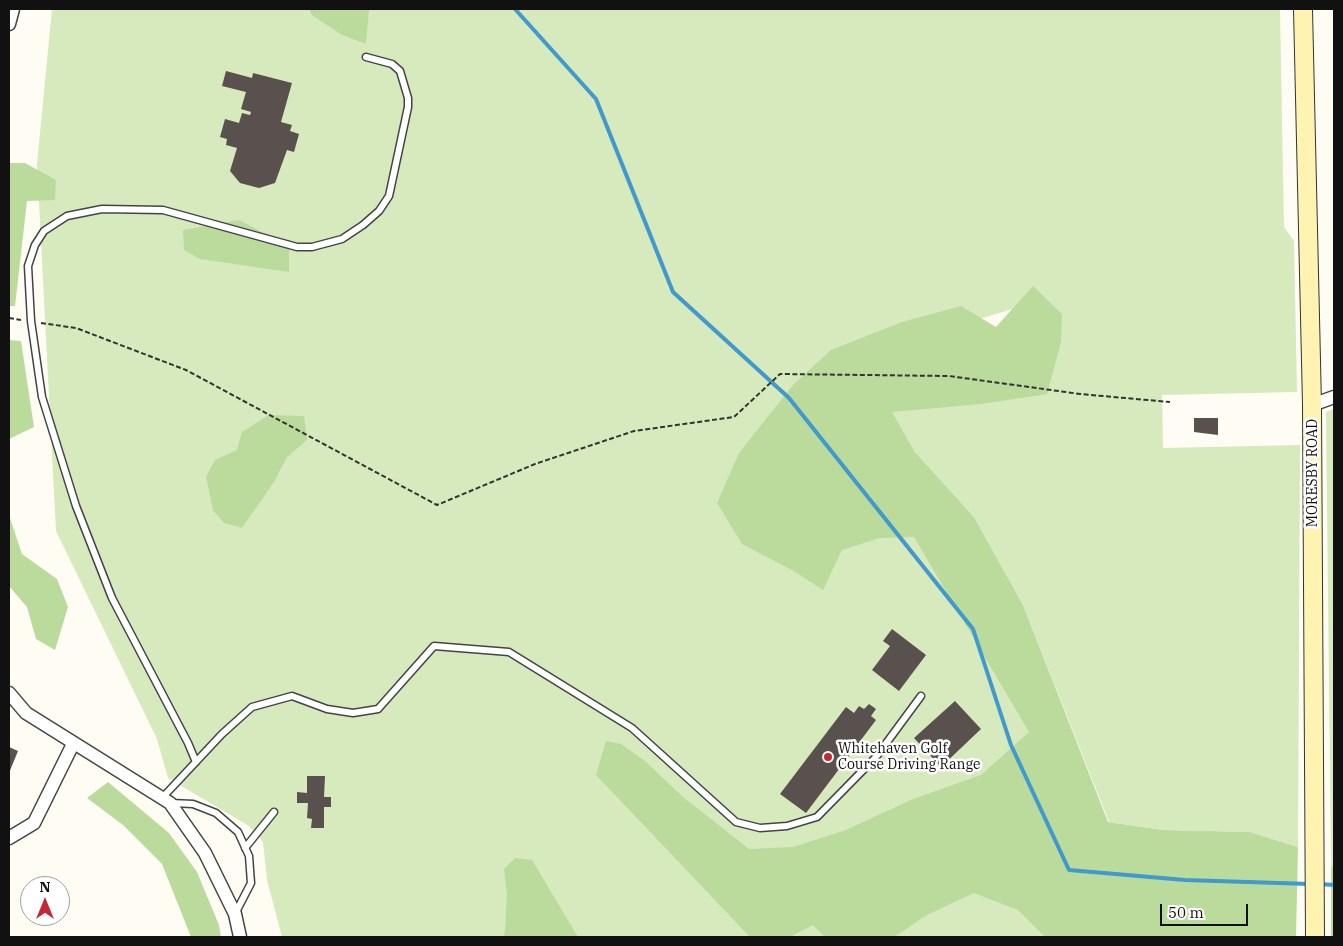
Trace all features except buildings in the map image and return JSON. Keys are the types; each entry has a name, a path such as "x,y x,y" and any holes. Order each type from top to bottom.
{"street":[{"path":"9,24 13,9"},
{"name":"MORESBY ROAD","path":"1303,9 1312,405 1315,937"},
{"path":"1312,405 1334,397"},
{"path":"9,693 26,712 73,744 166,800 205,853 235,914 240,937"},
{"path":"9,838 34,823 73,744"}],"lane":[{"path":"196,762 188,743 112,598 76,506 42,397 31,321 28,266 35,245 44,231 67,216 77,212 102,209 163,210 298,247 325,244 342,239 363,225 379,211 389,196 408,107 408,98 400,71 392,64 366,57"},
{"path":"235,914 251,883 249,856 238,832 216,813 193,804 166,800 196,762 252,707 292,696 327,709 353,713 378,709 434,646 509,652 632,728 736,822 760,828 787,826 817,816 876,757 921,696"},
{"path":"245,848 274,812"}],"path":[{"path":"9,318 76,328 186,370 437,505 535,464 634,431 734,417 780,374 949,376 1080,394 1170,402"}],"green space":[{"path":"52,9 1280,9 1284,227 1294,241 1297,392 1162,395 1163,448 1300,445 1298,847 1250,832 1163,830 1109,822 1023,605 974,517 915,452 891,411 981,404 1046,299 832,363 1093,850 1284,937 282,937 267,880 263,842 249,826 168,778 157,739 56,531 37,164"},
{"path":"309,9 369,9 366,44 342,35 312,15"},
{"path":"9,163 25,163 56,180 55,200 27,201 15,306 9,306"},
{"path":"239,220 289,246 289,272 200,259 184,250 183,230"},
{"path":"1033,286 1062,314 1061,342 1047,394 981,404 892,412 915,452 974,517 1023,605 1108,822 1163,830 1250,832 1298,847 1296,937 1045,937 1018,910 974,893 927,915 894,937 825,937 813,925 790,937 750,937 596,775 606,741 621,744 645,761 683,797 749,849 793,847 846,830 913,799 981,775 1029,732 914,537 880,538 842,550 823,590 792,570 742,544 717,503 739,453 793,385 831,350 902,322 961,306 996,327"},
{"path":"9,340 21,341 34,427 9,439"},
{"path":"1334,409 1334,867 1331,867 1326,412"},
{"path":"269,415 304,416 307,440 287,457 274,482 242,528 224,523 213,510 206,477 215,460 237,450 242,432"},
{"path":"9,515 22,554 57,579 68,607 55,650 36,639 27,607 9,586"},
{"path":"108,782 169,833 197,872 219,925 221,937 191,937 162,864 123,825 87,798"},
{"path":"515,858 532,860 578,937 503,937 505,932 507,895 504,869"},
{"path":"1331,867 1334,867 1334,937 1331,937"}],"waterway":[{"path":"515,9 596,99 673,292 789,398 973,629 1011,745 1069,870 1185,880 1310,884"},
{"path":"1319,884 1334,885"}],"place":[{"name":"Whitehaven Golf Course Driving Range","path":"828,757"}]}
